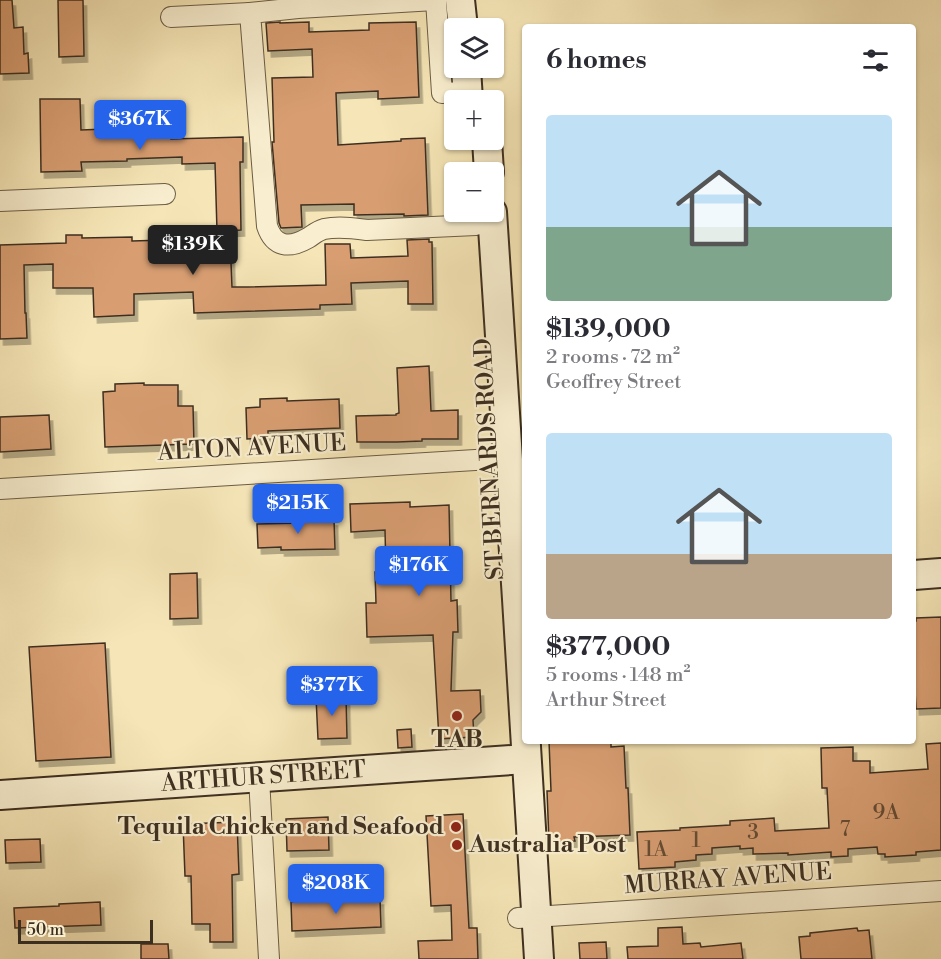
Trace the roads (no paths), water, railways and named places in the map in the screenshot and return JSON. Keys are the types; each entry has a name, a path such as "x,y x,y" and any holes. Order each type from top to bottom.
{"main road":[{"path":"460,0 462,18"},
{"path":"478,0 479,18"},
{"name":"ST BERNARDS ROAD","path":"481,222 499,459 514,600 517,760 527,917 538,959"},
{"path":"916,575 941,573"},
{"name":"ARTHUR STREET","path":"0,795 517,760"},
{"name":"ST BERNARDS ROAD","path":"520,959 527,917"}],"street":[{"path":"171,17 250,14 309,7 436,0 442,93 444,93"},
{"path":"250,14 267,226 270,236 277,242 285,244 307,239 318,231 326,229 367,230 444,221"},
{"path":"0,201 165,194"},
{"name":"ALTON AVENUE","path":"0,489 499,459"},
{"path":"259,778 269,959"},
{"name":"MURRAY AVENUE","path":"527,917 941,891"}],"place":[{"name":"TAB","path":"457,716"},
{"name":"Tequila Chicken and Seafood","path":"456,827"},
{"name":"Australia Post","path":"457,845"}]}
